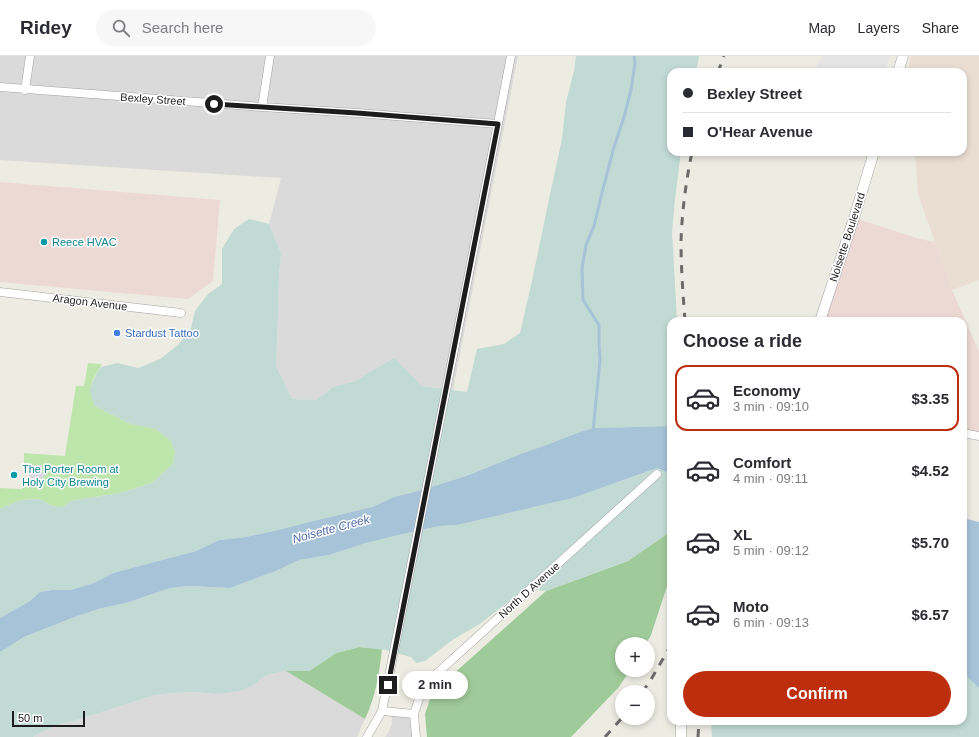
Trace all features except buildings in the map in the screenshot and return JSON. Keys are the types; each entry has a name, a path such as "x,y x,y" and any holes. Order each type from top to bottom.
{"street":[{"path":"25,90 30,56"},
{"path":"262,107 270,56"},
{"path":"367,737 382,711 511,56"},
{"path":"899,68 903,56"},
{"name":"Bexley Street","path":"0,87 498,124"},
{"name":"Noisette Boulevard","path":"821,317 873,156"},
{"name":"Aragon Avenue","path":"0,292 181,313"},
{"path":"967,434 979,436"},
{"name":"North D Avenue","path":"414,714 423,686 657,474"},
{"path":"382,711 414,714 416,737"},
{"path":"681,725 681,737"}],"shaded area":[{"path":"0,56 518,56 453,390 422,386 394,359 355,381 333,387 316,400 292,399 276,366 281,253 269,224 281,178 0,160"},
{"path":"576,56 699,56 697,68 667,68 667,156 680,156 672,232 677,317 667,317 667,426 593,428 523,453 466,476 394,497 372,507 274,531 246,537 219,540 196,551 113,573 94,583 70,590 40,592 30,601 0,618 0,509 21,500 39,499 53,506 63,507 71,501 120,493 152,483 173,464 175,452 171,441 156,429 131,424 95,406 90,390 92,383 101,367 117,363 138,368 160,359 178,345 191,328 195,311 208,294 222,284 222,249 234,229 249,219 269,224 281,253 276,366 292,399 316,400 333,387 355,381 394,358 422,386 467,392 477,349 504,344 520,333 562,139 566,102 574,71"},
{"path":"823,56 890,56 886,68 816,68"},
{"path":"911,56 979,56 979,280 952,290 918,194 915,156 967,156 967,68 909,68"},
{"path":"0,182 220,200 213,281 188,299 0,282"},
{"path":"854,218 920,239 935,242 952,290 964,317 821,317"},
{"path":"967,324 979,352 979,436 967,434"},
{"path":"29,465 42,465 42,473 45,473 45,476 42,477 42,485 29,485"},
{"path":"657,468 667,472 667,534 628,561 546,591 525,589 481,623 451,641 425,661 416,663 411,657 386,650 359,647 336,653 309,671 286,671 266,675 252,686 240,691 215,694 196,692 155,695 60,724 33,737 0,737 0,652 24,637 98,609 126,603 170,588 189,586 230,588 278,570 299,560 329,555 366,543 399,535 439,526 457,525 573,498"},
{"path":"286,671 365,719 357,737 33,737 60,724 155,695 196,692 215,694 252,686 266,675"},
{"path":"967,677 979,688 979,737 712,737 711,725 967,725"},
{"path":"391,712 414,714 416,737 385,737 392,723"}],"green space":[{"path":"88,363 102,364 93,380 91,387 91,394 95,406 131,424 156,429 171,441 175,452 173,464 152,483 120,493 71,501 63,507 53,506 39,499 21,500 0,509 0,488 22,489 23,487 28,487 29,485 42,485 42,477 45,476 45,473 42,473 42,465 29,465 29,463 24,463 24,453 65,456 76,386 84,386"},
{"path":"667,534 667,586 651,635 650,637 615,637 615,677 625,677 620,685 615,685 615,691 571,737 427,737 425,714 432,693 546,591 628,561"},
{"path":"359,647 382,649 380,668 372,702 365,719 286,671 309,671 336,653"}],"water":[{"name":"Noisette Creek","path":"667,426 667,472 657,468 573,498 457,525 439,526 399,535 366,543 329,555 299,560 278,570 230,588 189,586 170,588 126,603 98,609 72,618 24,637 0,652 0,618 30,601 40,592 70,590 94,583 113,573 196,551 219,540 246,537 274,531 372,507 394,497 466,476 523,453 593,428"},
{"path":"967,519 979,522 979,688 967,677"}],"waterway":[{"path":"593,432 600,360 599,325 583,300 582,268 586,245 594,226 614,147 631,90 635,63 634,56"}],"railway":[{"path":"720,68 724,56"},
{"path":"685,317 681,241 682,219 691,156"},
{"path":"647,685 667,652"},
{"path":"605,737 616,725"},
{"path":"698,737 699,725"}],"place":[{"name":"Reece HVAC","path":"44,242"},
{"name":"Stardust Tattoo","path":"117,333"},
{"name":"The Porter Room at Holy City Brewing","path":"14,475"}],"route":[{"path":"214,104 498,124 388,685"}]}
